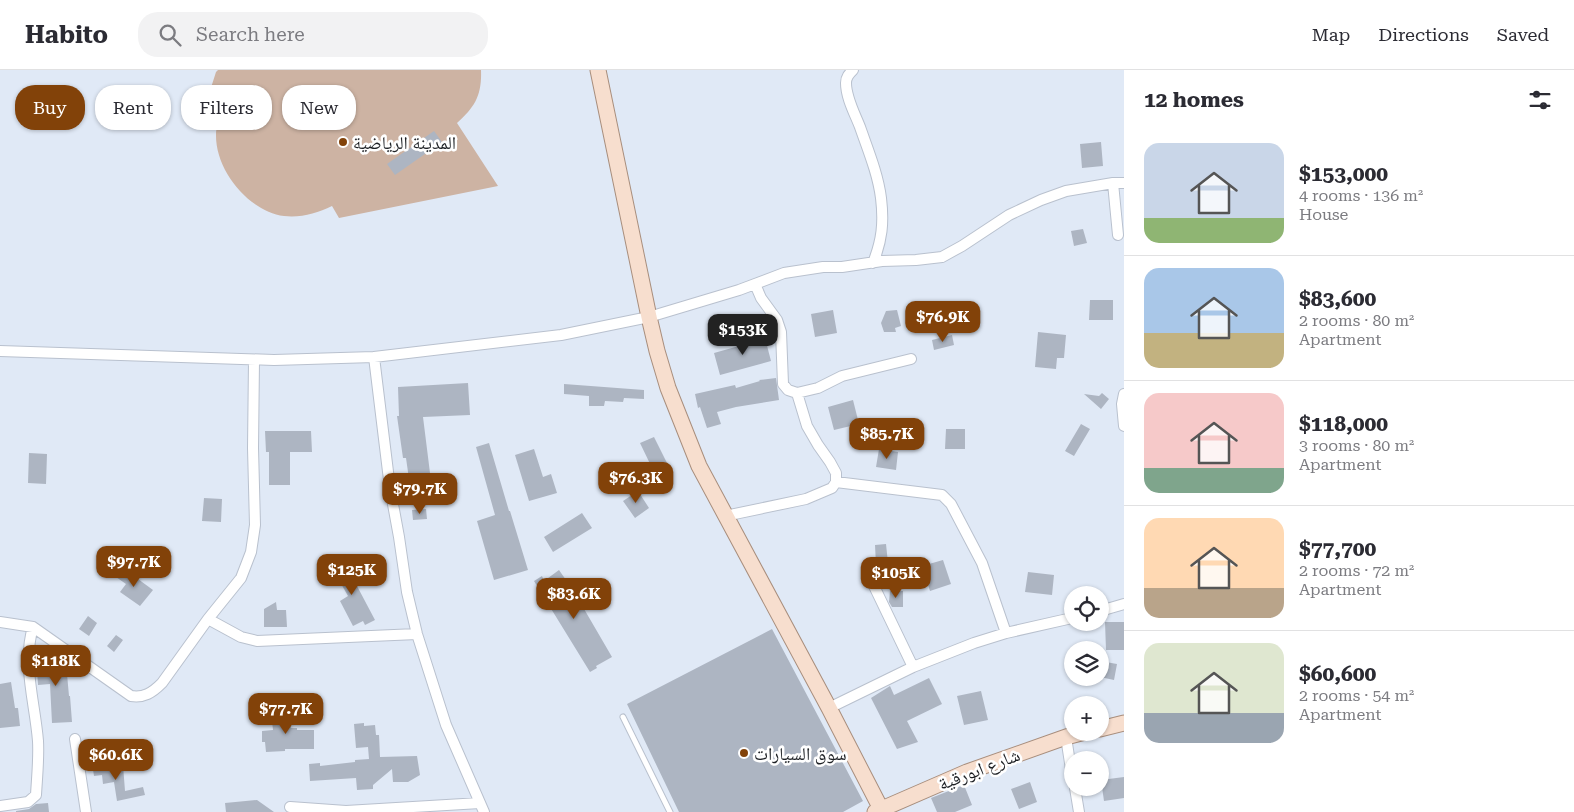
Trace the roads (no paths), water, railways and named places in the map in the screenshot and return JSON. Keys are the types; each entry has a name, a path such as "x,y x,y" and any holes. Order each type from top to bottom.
{"main road":[{"path":"598,70 649,317 668,388 699,466 829,708 878,811"},
{"path":"1109,727 1124,723"},
{"name":"شارع ابورقية","path":"878,811 967,772 1064,738"}],"street":[{"path":"853,70 847,77 848,95 865,141 881,197 882,233 873,263"},
{"path":"1113,183 1118,235"},
{"path":"0,351 254,360 374,357 561,336 649,317 756,284 784,272 942,257 1009,215 1040,200 1066,191 1113,183 1124,183"},
{"path":"756,284 761,298 777,320 781,332 783,384 788,390 797,393 818,388 842,376 911,359"},
{"path":"290,807 346,811 482,807 446,725 417,634 407,592 390,488 374,357"},
{"path":"0,622 33,627 131,696 140,697 153,692 162,684 241,578 252,543 255,525 253,448 254,360"},
{"path":"725,516 806,499 832,488 836,482 836,473 807,426 797,393"},
{"path":"1124,394 1122,404 1124,426"},
{"path":"836,482 942,495 946,498 951,504 982,564 1006,633"},
{"path":"874,586 913,667"},
{"path":"1109,608 1124,604"},
{"path":"208,620 241,637 257,641 417,634"},
{"path":"829,708 913,667 974,643 1006,633 1064,620"},
{"path":"0,806 28,802 36,794 38,741 28,661 33,627"},
{"path":"75,739 86,812"},
{"path":"1076,796 1079,812"}],"lane":[{"path":"623,717 670,812"}],"place":[{"name":"المدينة الرياضية","path":"343,142"},
{"name":"سوق السيارات","path":"744,753"}]}
